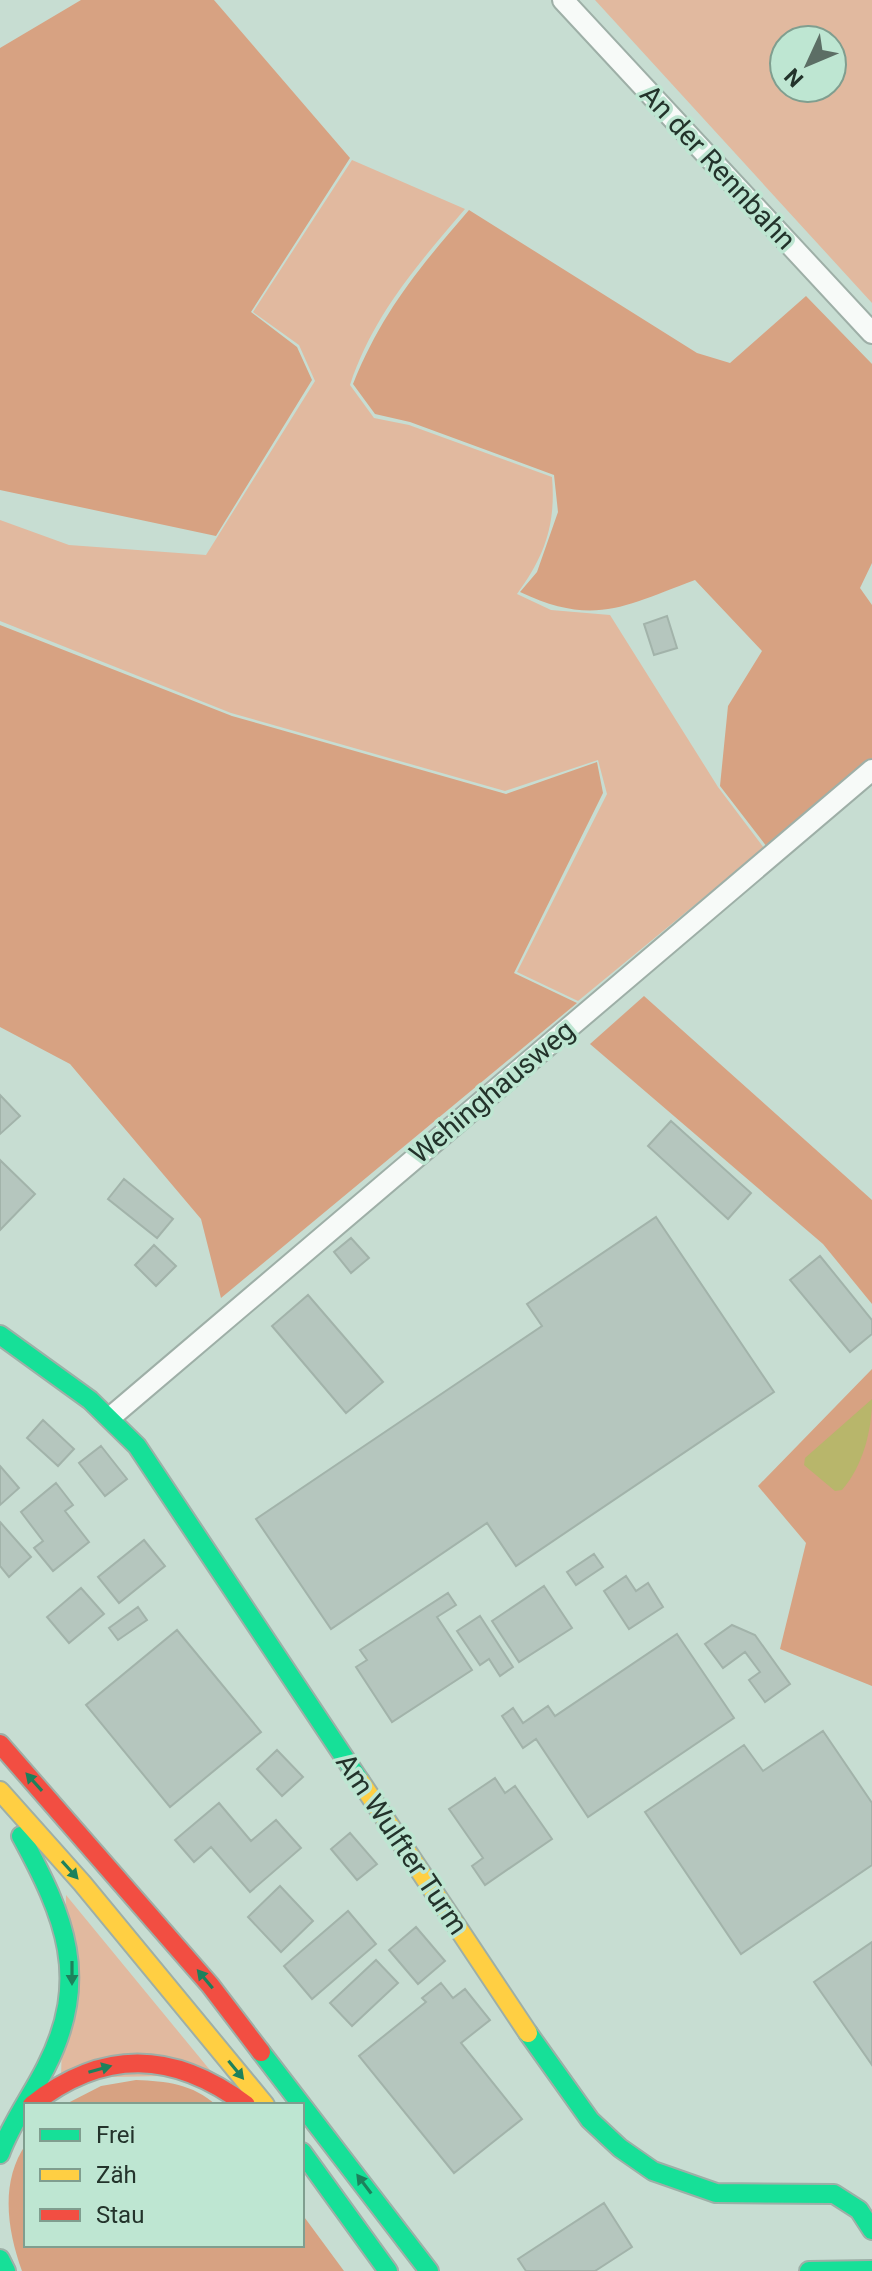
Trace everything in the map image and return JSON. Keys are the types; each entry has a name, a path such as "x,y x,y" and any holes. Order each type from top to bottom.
{"main road":[{"name":"Am Wulfter Turm","path":"0,1335 112,1416 137,1446 564,2087 601,2134 652,2171 694,2188 759,2195 836,2194 854,2205 868,2220 872,2230"},
{"path":"0,1744 210,1985 300,2103"},
{"path":"0,1791 101,1905 263,2103"},
{"path":"0,1800 61,1913 72,1959 71,2001 63,2036 28,2103"},
{"path":"35,2103 64,2082 91,2070 150,2060 180,2066 209,2078 243,2103"},
{"path":"304,2108 429,2271"},
{"path":"0,2154 22,2115"},
{"path":"304,2154 388,2271"},
{"path":"0,2259 6,2271"},
{"path":"809,2271 872,2270"}],"street":[{"name":"An der Rennbahn","path":"563,0 872,333"},
{"name":"Wehinghausweg","path":"112,1416 872,770"}],"shaded area":[{"path":"81,0 214,0 350,158 251,312 297,347 312,380 216,536 0,490 0,48"},
{"path":"595,0 872,0 872,303"},
{"path":"352,160 465,209 398,291 371,336 350,385 374,418 409,425 552,477 552,510 546,539 535,566 517,594 551,610 610,615 718,787 764,848 578,1001 517,972 607,794 598,760 505,791 231,713 0,621 0,520 69,545 206,555 315,381 299,345 253,312"},
{"path":"469,210 697,353 730,363 806,296 872,364 872,563 860,588 872,605 872,760 767,847 720,786 728,706 762,651 695,580 609,609 569,609 520,592 537,572 558,512 554,475 410,422 375,414 353,384 376,335 403,292"},
{"path":"0,625 232,716 506,794 597,762 603,793 514,973 577,1003 221,1298 201,1219 70,1064 0,1027"},
{"path":"644,996 872,1200 872,1304 823,1244 590,1044"},
{"path":"872,1369 872,1686 780,1649 806,1543 758,1486"},
{"path":"872,1399 868,1435 861,1459 842,1490 835,1491 804,1465 805,1458"},
{"path":"66,1895 214,2075 61,2078"},
{"path":"136,2080 158,2081 198,2092 213,2103 68,2103 101,2086"},
{"path":"24,2148 24,2247 304,2247 304,2217 344,2271 22,2271 13,2239 9,2206 12,2174"}],"building":[{"path":"667,616 677,648 654,655 644,624"},
{"path":"0,1095 20,1116 0,1134"},
{"path":"671,1121 751,1193 728,1219 648,1146"},
{"path":"0,1160 35,1194 0,1230"},
{"path":"124,1179 173,1219 157,1238 108,1199"},
{"path":"656,1217 774,1392 516,1566 487,1523 331,1629 256,1519 542,1326 527,1304"},
{"path":"351,1238 369,1258 351,1273 334,1252"},
{"path":"154,1245 176,1266 156,1286 135,1265"},
{"path":"820,1256 872,1320 872,1334 850,1352 790,1280"},
{"path":"308,1295 383,1382 346,1413 272,1326"},
{"path":"43,1420 74,1449 58,1466 27,1438"},
{"path":"101,1446 127,1479 105,1496 79,1463"},
{"path":"0,1466 19,1488 0,1505"},
{"path":"56,1483 73,1505 65,1511 89,1542 53,1571 34,1548 43,1541 21,1512"},
{"path":"0,1522 31,1557 9,1577 0,1566"},
{"path":"144,1540 165,1566 119,1603 98,1577"},
{"path":"594,1554 603,1567 576,1585 567,1572"},
{"path":"626,1576 636,1591 648,1583 663,1607 629,1629 604,1591"},
{"path":"544,1586 572,1628 519,1662 492,1621"},
{"path":"81,1588 104,1614 69,1643 47,1617"},
{"path":"448,1593 456,1605 437,1617 472,1670 392,1722 356,1667 367,1660 360,1650"},
{"path":"138,1607 147,1620 118,1640 109,1628"},
{"path":"480,1616 513,1667 500,1676 489,1659 480,1665 457,1631"},
{"path":"732,1625 755,1635 790,1684 765,1702 749,1680 760,1672 745,1652 723,1668 705,1644"},
{"path":"177,1630 261,1732 170,1807 86,1705"},
{"path":"677,1634 734,1718 588,1817 536,1739 523,1748 502,1716 513,1708 523,1723 548,1706 555,1716"},
{"path":"823,1731 872,1803 872,1865 741,1954 645,1812 744,1745 763,1771"},
{"path":"277,1750 303,1777 282,1796 257,1769"},
{"path":"495,1778 505,1793 515,1786 552,1839 485,1885 472,1866 483,1858 449,1809"},
{"path":"219,1803 251,1841 276,1820 301,1848 250,1892 211,1847 194,1862 175,1840"},
{"path":"350,1833 377,1864 357,1880 331,1849"},
{"path":"280,1886 313,1921 281,1952 248,1917"},
{"path":"348,1911 376,1944 312,1999 284,1966"},
{"path":"416,1927 445,1961 418,1984 389,1950"},
{"path":"872,1942 872,2065 814,1982"},
{"path":"376,1960 398,1983 352,2026 330,2003"},
{"path":"441,1983 453,1998 465,1989 490,2020 461,2043 522,2119 454,2173 359,2056 426,2002 422,1998"},
{"path":"604,2203 632,2247 595,2271 526,2271 518,2259"}],"traffic: fast":[{"path":"0,1335 90,1400 137,1446 360,1781"},
{"path":"21,1836 60,1921 67,1949 69,1977 60,2035 26,2103"},
{"path":"528,2033 590,2120 620,2148 653,2171 716,2193 834,2194 859,2210 872,2230"},
{"path":"261,2052 300,2103"},
{"path":"0,2154 24,2107"},
{"path":"304,2108 429,2271"},
{"path":"304,2155 388,2271"},
{"path":"0,2259 6,2271"},
{"path":"809,2271 872,2270"}],"traffic: slow":[{"path":"360,1781 528,2033"},
{"path":"0,1791 82,1883 263,2103"}],"traffic: jam":[{"path":"0,1744 210,1985 261,2052"},
{"path":"35,2103 59,2086 86,2073 139,2063 166,2066 192,2074 243,2103"}]}
